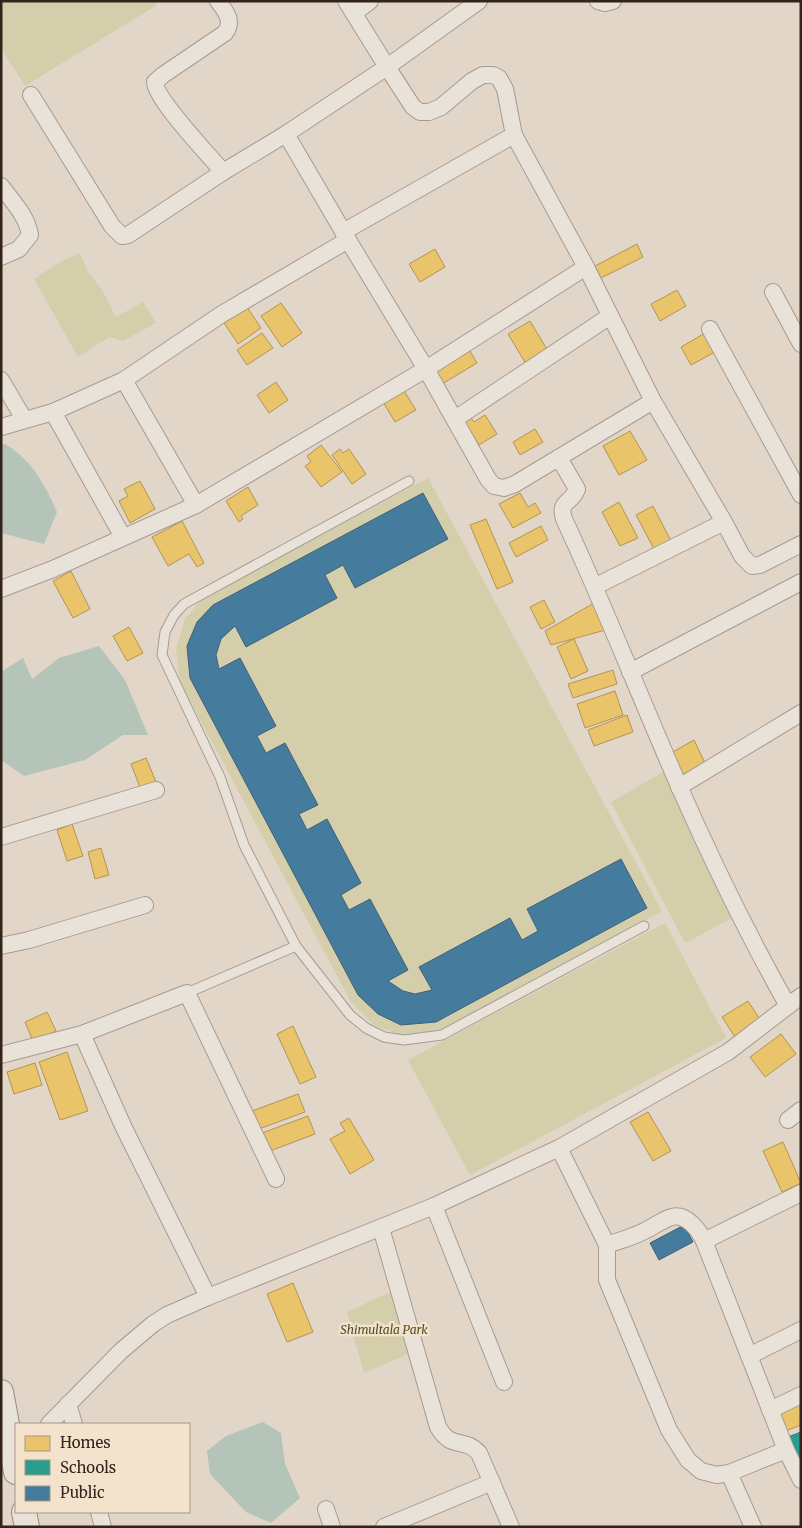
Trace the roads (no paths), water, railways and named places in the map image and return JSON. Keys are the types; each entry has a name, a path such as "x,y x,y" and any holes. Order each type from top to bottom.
{"main road":[{"path":"1,1392 12,1466"},
{"path":"24,1513 26,1527"}],"street":[{"path":"218,1 229,20 229,27 225,33 163,75 155,82 155,87 169,108 223,172"},
{"path":"370,1 350,7 387,68 413,107 420,112 429,112 441,107 472,81 483,75 493,75 499,78 505,88 514,135 586,267 653,401 742,556 752,566 771,560 801,544"},
{"path":"31,95 112,226 122,236 128,235 387,68 479,1"},
{"path":"598,1 606,3 613,1"},
{"path":"286,134 455,418 488,479 494,486 504,488 515,484 653,401"},
{"path":"1,427 53,412 124,380 222,314 345,236 514,135"},
{"path":"1,186 24,217 30,236 19,248 1,257"},
{"path":"1,589 53,569 196,505 426,369 586,267"},
{"path":"774,292 801,344"},
{"path":"455,418 610,316"},
{"path":"710,329 801,495"},
{"path":"1,380 24,419"},
{"path":"124,380 196,505"},
{"path":"53,412 123,537"},
{"path":"559,458 577,489 576,494 563,505 564,519 596,586 679,787 754,945 788,1006"},
{"path":"596,586 724,522"},
{"path":"630,672 801,582"},
{"path":"679,787 801,713"},
{"path":"1,837 156,790"},
{"path":"1,946 30,940 145,905"},
{"path":"1,1055 82,1034 187,992 276,1179"},
{"path":"50,1423 121,1351 168,1315 434,1206 559,1148 728,1052 801,996"},
{"path":"82,1034 124,1128 208,1297"},
{"path":"788,1120 801,1110"},
{"path":"559,1148 607,1245 607,1280 669,1430 688,1460 701,1471 717,1474 729,1473 786,1450"},
{"path":"704,1241 801,1193"},
{"path":"434,1206 504,1382"},
{"path":"607,1245 639,1234 672,1216 682,1217 700,1232 786,1450 801,1480"},
{"path":"381,1228 438,1427 443,1436 450,1442 472,1445 484,1460 511,1527"},
{"path":"749,1356 801,1330"},
{"path":"770,1410 801,1395"},
{"path":"68,1404 74,1423"},
{"path":"729,1473 754,1527"},
{"path":"384,1527 492,1482"},
{"path":"326,1509 332,1527"},
{"path":"99,1513 103,1527"}],"lane":[{"path":"409,481 184,604 174,615 165,632 162,655 220,777 244,845 296,946 350,1014 366,1028 384,1037 404,1040 442,1035 644,926"},
{"path":"187,992 296,946"}],"park label":[{"name":"Shimultala Park","path":"384,1330"}]}
